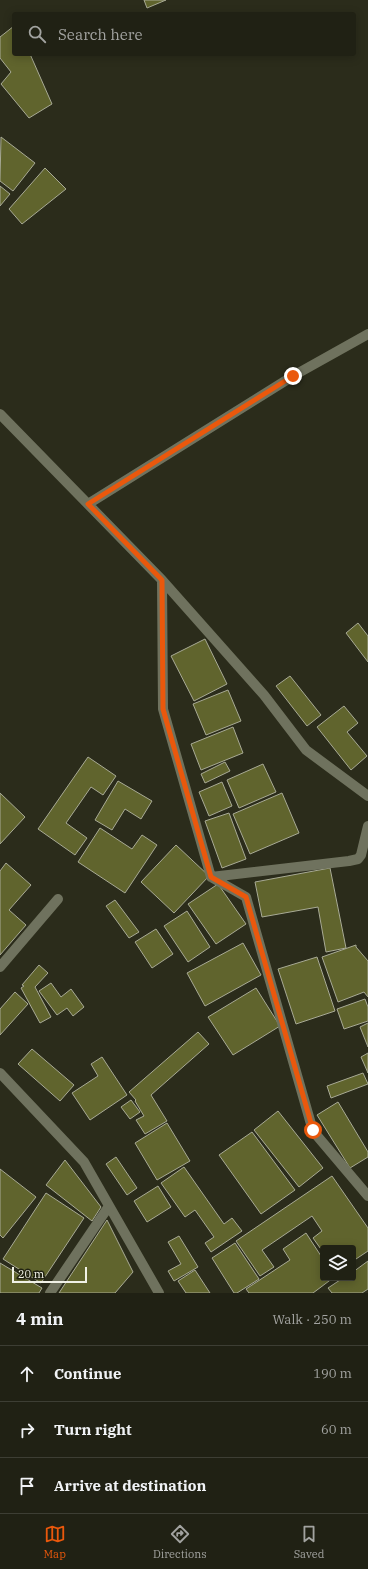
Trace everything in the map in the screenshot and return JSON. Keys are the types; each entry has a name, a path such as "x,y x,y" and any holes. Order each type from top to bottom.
{"street":[{"path":"88,504 293,376 368,334"},
{"path":"0,414 162,580 264,695 306,750 368,796"},
{"path":"162,580 163,709 211,877 246,897 313,1130 368,1196"},
{"path":"211,877 358,859 361,855 368,826"},
{"path":"0,967 58,899"},
{"path":"0,1073 84,1162 159,1293"},
{"path":"50,1293 109,1206"}],"building":[{"path":"144,0 166,0 147,8"},
{"path":"12,28 12,56 31,56 52,104 29,118 1,84 11,72 0,58 0,37"},
{"path":"1,137 35,163 13,191 0,181"},
{"path":"45,168 66,189 22,224 9,209"},
{"path":"0,186 10,194 0,206"},
{"path":"358,623 368,636 368,662 346,633"},
{"path":"205,639 227,684 194,701 171,656"},
{"path":"290,676 321,715 307,726 276,686"},
{"path":"228,690 241,721 206,735 193,704"},
{"path":"344,706 358,723 347,732 367,756 351,770 317,727"},
{"path":"233,727 243,753 201,770 191,744"},
{"path":"88,757 116,776 103,795 91,787 66,823 87,838 75,855 38,829"},
{"path":"225,762 230,771 205,783 201,774"},
{"path":"263,764 276,792 239,808 227,780"},
{"path":"118,781 152,801 141,819 125,809 112,830 95,820"},
{"path":"222,782 232,806 209,816 199,792"},
{"path":"0,793 25,817 0,844"},
{"path":"282,793 299,833 250,854 233,814"},
{"path":"229,813 246,859 222,868 205,821"},
{"path":"100,828 132,849 142,835 157,845 125,893 78,862"},
{"path":"176,845 209,876 174,913 141,882"},
{"path":"6,863 31,885 9,910 26,925 0,955 0,871"},
{"path":"330,868 346,948 326,952 318,907 262,917 255,882"},
{"path":"218,884 246,924 216,944 188,904"},
{"path":"115,900 139,932 129,938 106,906"},
{"path":"187,911 210,947 188,962 164,926"},
{"path":"156,929 173,954 152,968 135,942"},
{"path":"243,943 261,975 205,1006 187,973"},
{"path":"356,945 368,961 368,997 364,992 338,1002 322,957"},
{"path":"317,957 335,1011 296,1024 278,969"},
{"path":"39,965 48,973 35,987 51,1017 40,1023 21,988"},
{"path":"51,983 61,997 71,989 84,1007 73,1016 67,1008 57,1015 39,991"},
{"path":"256,988 280,1026 233,1055 208,1017"},
{"path":"15,992 28,1004 0,1035 0,1009"},
{"path":"365,999 368,1007 368,1021 344,1029 337,1009"},
{"path":"368,1023 368,1047 360,1027"},
{"path":"198,1032 209,1044 151,1095 167,1121 145,1134 136,1120 144,1116 135,1101 136,1100 129,1092"},
{"path":"32,1049 74,1085 60,1101 18,1064"},
{"path":"368,1053 368,1073 361,1057"},
{"path":"102,1057 127,1095 90,1120 72,1093 98,1076 91,1064"},
{"path":"363,1073 368,1084 331,1098 327,1086"},
{"path":"131,1100 140,1112 130,1119 121,1107"},
{"path":"338,1102 368,1152 368,1157 350,1168 317,1115"},
{"path":"278,1111 323,1168 299,1187 254,1130"},
{"path":"167,1123 190,1161 157,1180 135,1143"},
{"path":"252,1132 295,1190 261,1214 219,1155"},
{"path":"116,1157 137,1188 127,1195 106,1164"},
{"path":"65,1160 101,1207 92,1221 46,1185"},
{"path":"184,1167 224,1224 232,1218 242,1231 211,1252 205,1243 214,1237 195,1210 185,1217 161,1183"},
{"path":"0,1169 36,1197 3,1238 0,1235"},
{"path":"332,1176 368,1228 368,1251 356,1259 356,1245 320,1245 320,1248 313,1238 322,1231 312,1216 262,1250 274,1267 260,1276 236,1241"},
{"path":"158,1186 171,1207 147,1222 134,1201"},
{"path":"46,1193 84,1218 41,1283 3,1259"},
{"path":"107,1220 133,1272 115,1293 59,1293"},
{"path":"306,1233 320,1254 320,1281 329,1281 313,1293 249,1293 246,1289 290,1260 283,1249"},
{"path":"179,1236 198,1267 174,1281 168,1271 181,1264 168,1242"},
{"path":"235,1243 259,1279 237,1293 234,1293 212,1258"},
{"path":"368,1261 368,1289 362,1293 332,1293 328,1288 338,1281 356,1281 356,1270"},
{"path":"0,1263 42,1288 39,1293 0,1293"},
{"path":"195,1270 210,1293 186,1293 178,1281"}],"route":[{"path":"293,376 88,504 162,580 163,709 211,877 246,897 313,1130"}]}
